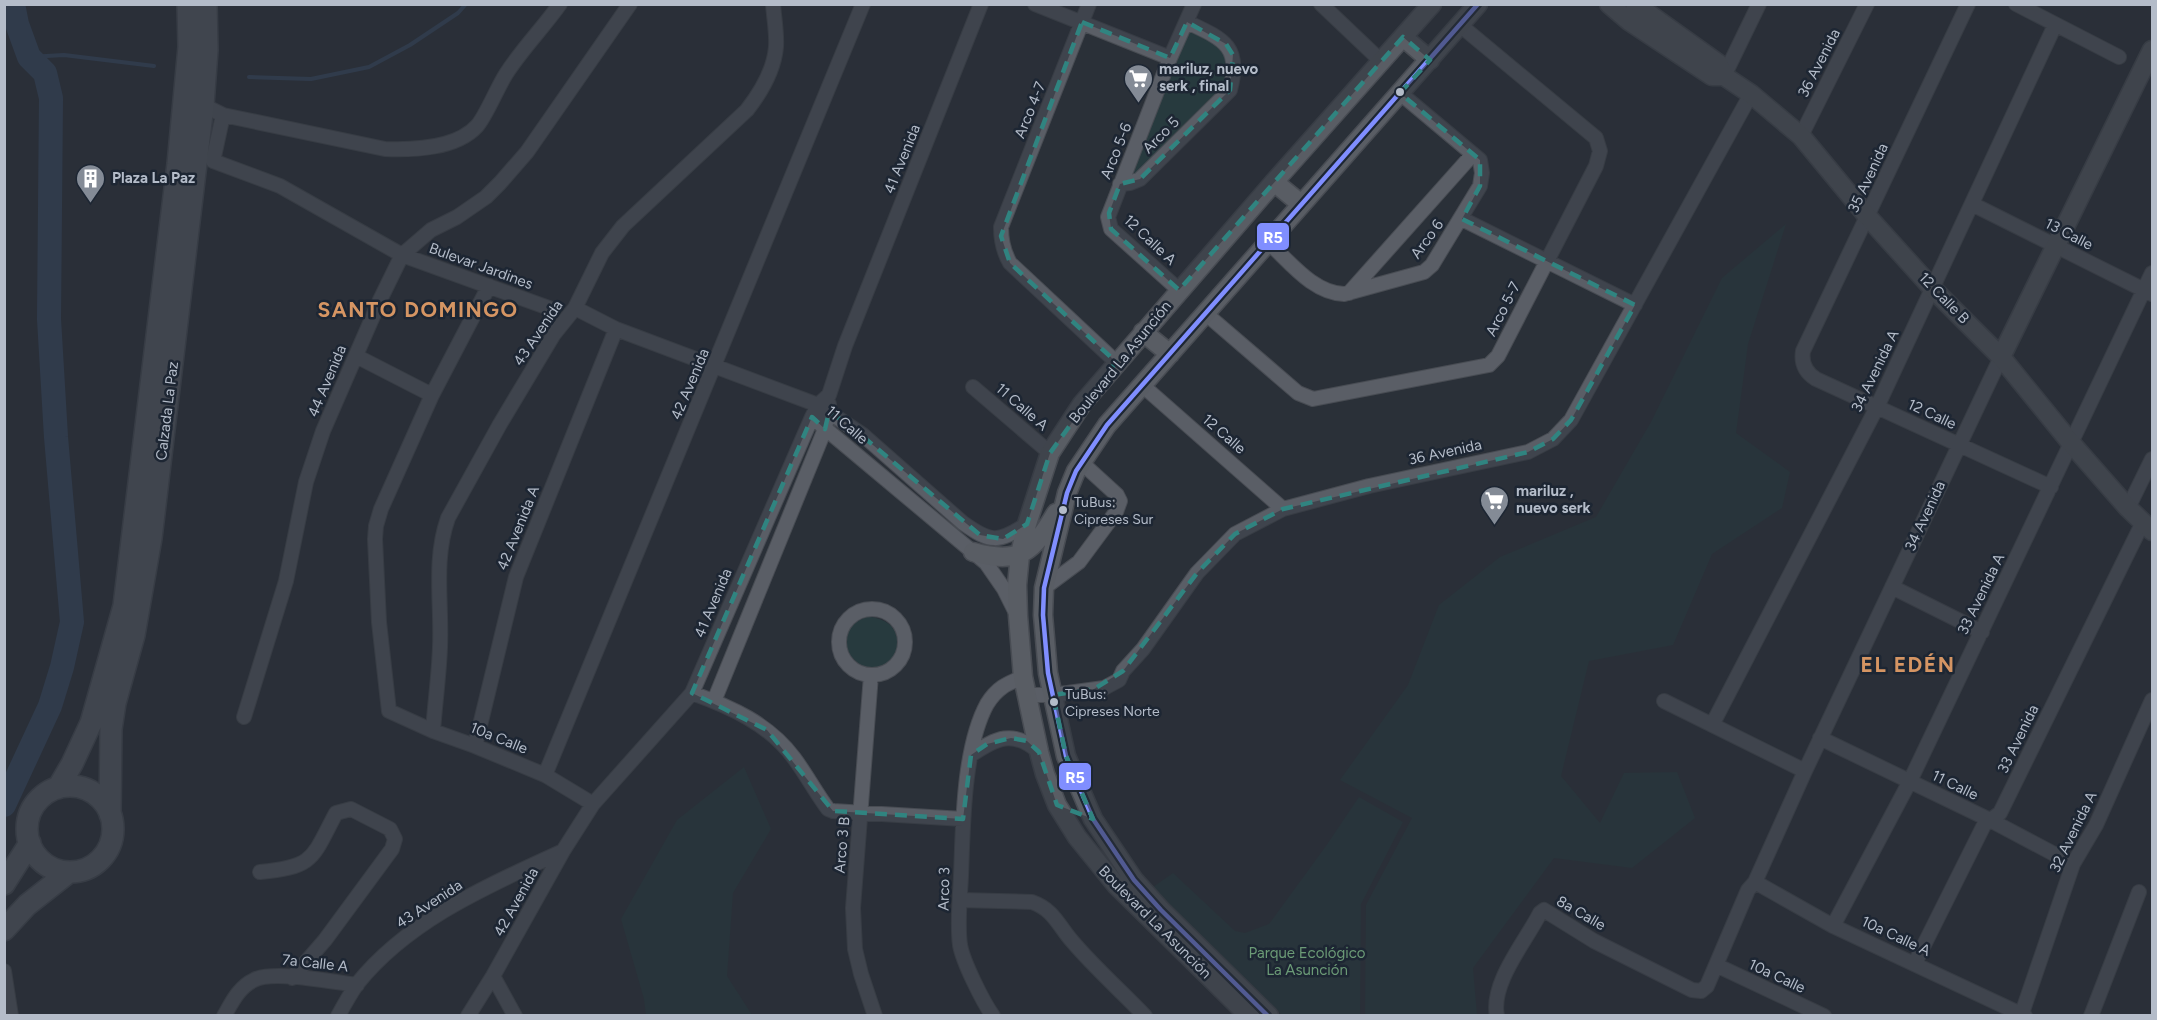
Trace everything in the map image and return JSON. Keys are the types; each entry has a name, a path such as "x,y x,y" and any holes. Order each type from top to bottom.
{"main road":[{"name":"Calzada La Paz","path":"58,788 91,723 124,606 178,164 189,47 188,4"},
{"name":"Calzada La Paz","path":"110,814 111,729 115,703 134,635 151,538 203,105 207,50 206,4"},
{"name":"Boulevard La Asunción","path":"1250,1016 1116,885 1077,837 1057,805 1045,774 1024,686 1017,585 1020,554 1027,524 1050,453 1082,404 1179,290 1432,4"},
{"name":"Boulevard La Asunción","path":"1269,1016 1161,910 1134,880 1093,819 1066,756 1053,695 1045,645 1044,588 1067,493 1082,463 1107,425 1478,4"},
{"name":"12 Calle B","path":"1609,4 1629,21 1712,76 1724,76"},
{"name":"12 Calle B","path":"1635,4 1719,64 1724,76 1802,136 1933,289 2001,357 2071,443 2148,527"},
{"path":"1403,37 1430,60"},
{"name":"34 Avenida","path":"2001,357 2150,60"},
{"path":"1274,182 1301,204"},
{"path":"1143,332 1170,354"},
{"path":"973,552 1002,558 1020,554 1043,535 1067,493"},
{"path":"71,786 91,792 99,798 110,814 113,826 108,851 100,861 89,868 69,872 56,870 36,855 30,843 27,832 28,820 33,809 40,799 58,788 71,786"},
{"path":"1057,805 1093,819"},
{"path":"4,884 30,843"},
{"path":"4,930 27,905 69,872"}],"street":[{"path":"203,105 223,115 386,148 408,150 439,146 468,134 478,125 506,73 560,4"},
{"name":"44 Avenida","path":"244,717 286,581 306,482 323,431 402,255 431,230 457,217 486,197 500,183 527,152 630,4"},
{"name":"43 Avenida","path":"433,731 440,647 438,581 442,533 445,526 500,424 554,334 576,308 602,254 623,226 747,110 757,96 773,64 776,46 773,4"},
{"name":"42 Avenida","path":"545,775 863,4"},
{"name":"41 Avenida","path":"593,804 692,693 829,394 845,346 981,4"},
{"path":"1035,4 1170,58"},
{"name":"Arco 4-7","path":"1089,4 1001,227 1002,246 1010,263 1116,362"},
{"name":"Arco 5-6","path":"1110,209 1194,4"},
{"path":"1321,4 1381,60"},
{"path":"1724,76 1760,4"},
{"name":"36 Avenida","path":"1802,136 1867,4"},
{"name":"35 Avenida","path":"1804,367 1803,351 1968,4"},
{"path":"2016,4 2119,57"},
{"name":"Arco 5","path":"1120,184 1140,179 1230,90 1234,74 1233,55 1230,49 1213,34 1187,22"},
{"name":"Arco 5-7","path":"1205,313 1298,393 1313,399 1489,365 1498,356 1596,166 1600,151 1596,138 1460,25"},
{"name":"34 Avenida A","path":"1712,725 1877,407 2055,25"},
{"path":"1349,292 1473,154 1400,93"},
{"name":"36 Avenida","path":"1053,695 1094,689 1105,678 1123,671 1143,649 1197,573 1235,534 1283,509 1390,481 1528,452 1553,439 1572,420 1750,94"},
{"name":"Bulevar Jardines","path":"223,115 213,161 280,186 402,255 549,308"},
{"name":"Arco 6","path":"1268,242 1320,289 1331,293 1349,292 1424,272 1432,265 1462,219 1480,186 1482,173 1480,159 1473,154"},
{"name":"13 Calle","path":"1972,204 2149,292"},
{"name":"12 Calle A","path":"1110,209 1108,222 1111,230 1179,290"},
{"path":"1462,219 1635,305"},
{"name":"33 Avenida A","path":"1833,926 1910,781 2071,443 2149,292 2152,273"},
{"path":"356,356 432,395 489,286"},
{"path":"576,308 616,329 715,367"},
{"name":"42 Avenida A","path":"476,746 516,577 616,329"},
{"name":"34 Avenida","path":"1707,986 1748,890 1755,882 1820,738 2001,357"},
{"name":"11 Calle","path":"715,367 801,400 863,435 963,523 980,535 991,539 1003,539 1027,524"},
{"name":"12 Calle","path":"1804,367 1816,379 2051,487"},
{"name":"12 Calle","path":"1142,385 1283,509"},
{"name":"11 Calle A","path":"973,387 1050,453"},
{"name":"10a Calle","path":"432,395 381,509 376,526 379,622 389,711 433,731 545,775 593,804"},
{"name":"11 Calle","path":"820,411 825,429 986,563 1018,616"},
{"path":"714,701 825,429"},
{"path":"2128,507 2152,459"},
{"path":"1044,588 1079,562 1116,512 1120,501 1117,495 1082,463"},
{"name":"33 Avenida","path":"1915,963 1984,825 2000,813 2148,527"},
{"path":"1892,587 1982,632"},
{"path":"870,609 881,610 898,622 905,642 898,662 891,669 871,675 850,667 839,648 839,637 849,618 870,609"},
{"name":"Arco 3 B","path":"871,675 853,908 855,949 875,1016"},
{"name":"Arco 3","path":"993,1016 975,983 960,946 963,819 971,755 987,704 1001,686 1024,686"},
{"path":"1024,686 1053,695"},
{"path":"692,693 746,716 767,730 793,756 828,809 963,819"},
{"name":"32 Avenida A","path":"2023,1015 2073,864 2096,825 2152,700"},
{"path":"1664,701 1805,771"},
{"path":"971,755 987,744 999,739 1011,738 1027,741 1039,752"},
{"name":"11 Calle","path":"1820,738 1990,820 2073,864"},
{"name":"42 Avenida","path":"468,1016 563,851 593,804"},
{"path":"260,872 288,869 310,858 336,813 342,810 351,809 390,830 395,839 392,849 332,931 292,978"},
{"name":"43 Avenida","path":"338,1016 357,984 392,949 439,913 512,874 563,851"},
{"name":"10a Calle A","path":"1755,882 1833,926 2023,1015"},
{"path":"2091,1016 2139,892"},
{"path":"960,900 1032,902 1042,906 1050,912 1072,941 1145,1016"},
{"name":"8a Calle","path":"1497,1016 1496,994 1540,913 1544,910 1594,941 1692,990 1701,991 1707,986"},
{"name":"10a Calle","path":"1716,965 1824,1016"},
{"path":"4,971 11,1016"},
{"name":"7a Calle A","path":"224,1016 239,991 260,976 275,975 357,984"},
{"path":"493,976 515,1016"}],"highlighted area":[{"path":"1082,22 1170,58 1187,22 1226,44 1233,55 1230,90 1140,179 1120,184 1109,213 1111,229 1179,290 1403,37 1430,60 1400,93 1480,160 1480,186 1462,219 1635,305 1571,420 1553,439 1528,452 1283,509 1235,534 1197,573 1123,671 1094,689 1053,695 1066,756 1093,819 1057,805 1039,752 1027,741 1011,738 987,744 971,755 963,819 833,811 767,730 692,693 812,417 825,429 829,412 848,424 980,535 1003,539 1027,524 1050,453 1116,362 1010,263 1001,236"}],"green space":[{"path":"1187,27 1211,37 1230,57 1226,88 1137,176 1128,177"},
{"path":"1786,224 1748,344 1736,433 1790,472 1782,508 1712,554 1673,645 1589,661 1561,776 1600,823 1624,773 1677,772 1695,818 1632,868 1554,858 1473,968 1477,1015 1365,1015 1366,905 1412,818 1340,780 1408,685 1439,605 1500,557 1596,517 1651,422 1722,278"},
{"path":"868,616 887,623 897,636 899,650 888,666 879,670 870,669 853,659 845,642 846,633 851,625"},
{"path":"744,767 771,829 733,893 727,976 752,1015 646,1015 644,999 621,919 677,820"},
{"name":"Parque Ecológico La Asunción","path":"1359,797 1403,822 1361,904 1360,1015 1282,1015 1183,920 1153,887 1173,873 1235,931 1245,933 1269,924"}],"waterway":[{"path":"4,805 50,706 72,622 56,437 49,319 51,98 45,73 29,57 17,24 13,4"},
{"path":"249,77 311,79 369,67 410,45 458,13 466,4"},
{"path":"29,57 64,55 154,66"}],"transit line":[{"name":"R5","path":"1268,1016 1161,910 1134,880 1093,819 1066,756 1048,673 1043,615 1044,588 1067,493 1076,471 1107,425 1478,4"}],"place":[{"name":"mariluz, nuevo serk , final","path":"1138,104"},
{"name":"Plaza La Paz","path":"91,204"},
{"name":"TuBus: Cipreses Sur","path":"1063,510"},
{"name":"mariluz , nuevo serk","path":"1495,526"},
{"name":"TuBus: Cipreses Norte","path":"1054,702"}],"district":[{"name":"SANTO DOMINGO","path":"418,310"},
{"name":"EL EDÉN","path":"1908,665"}]}
